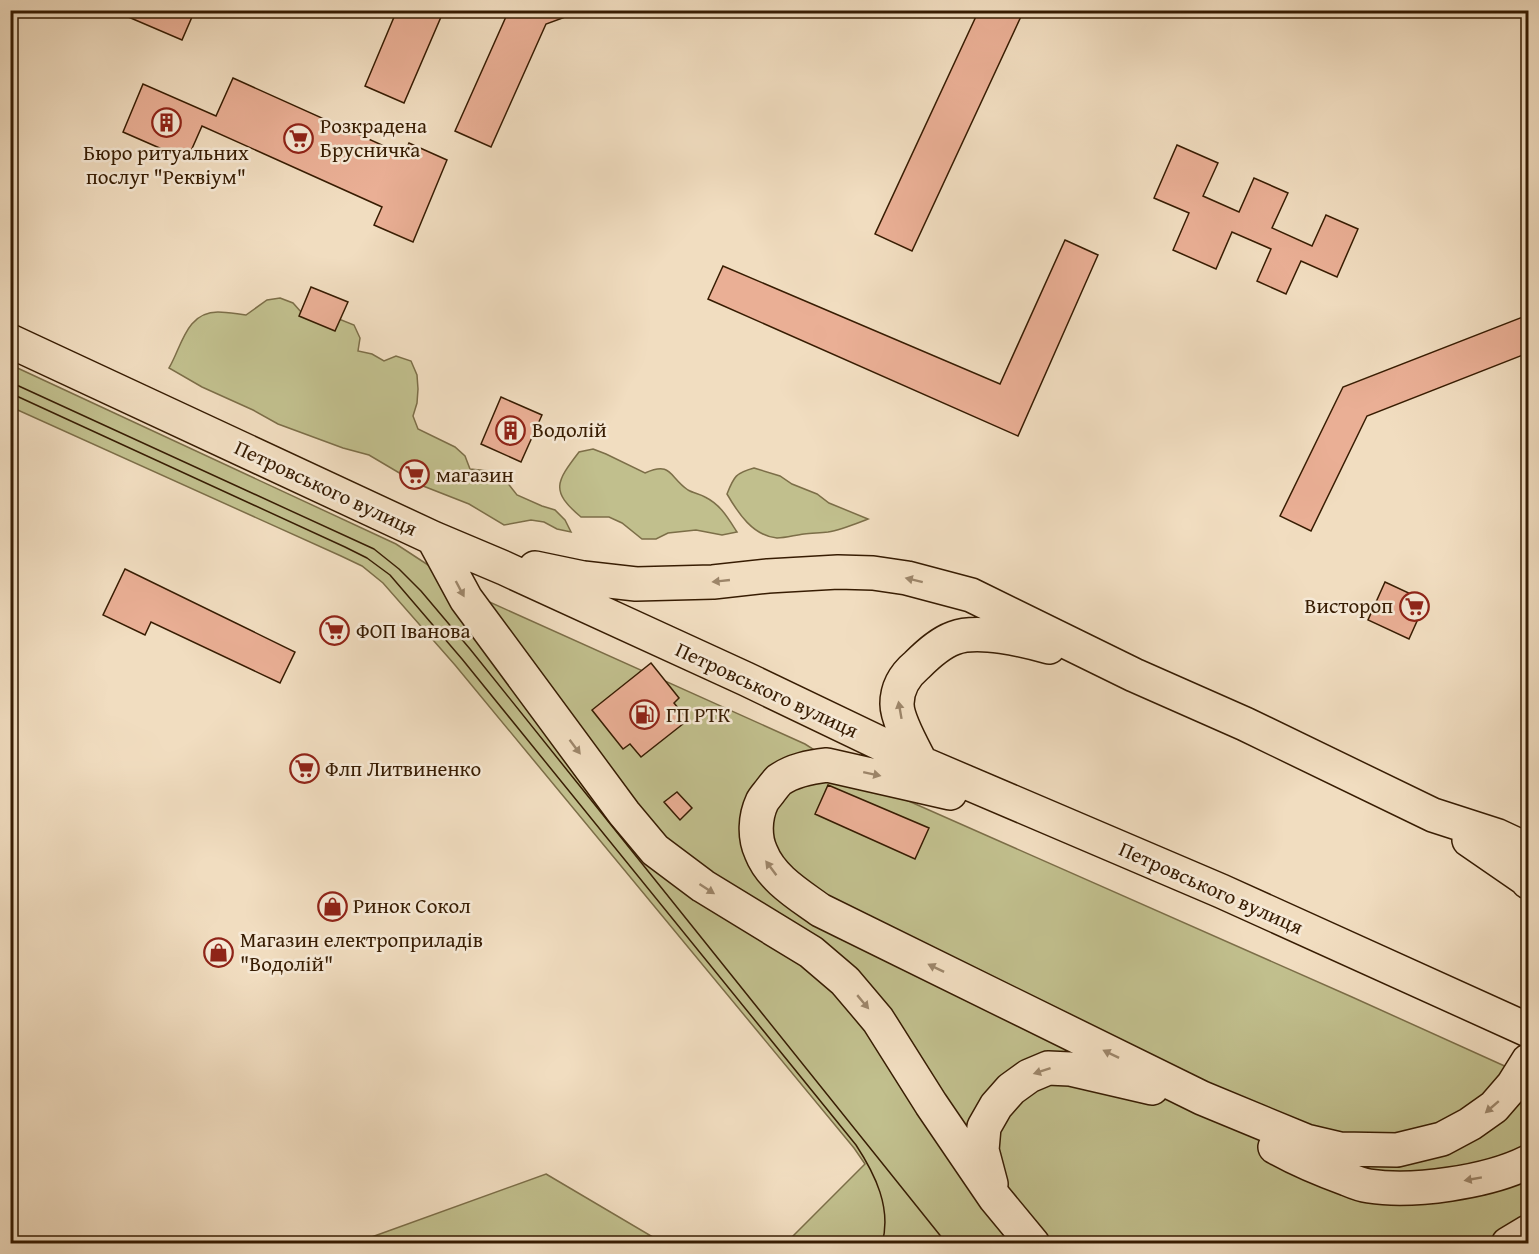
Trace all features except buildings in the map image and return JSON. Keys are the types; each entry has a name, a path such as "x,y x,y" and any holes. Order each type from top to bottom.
{"main road":[{"name":"Петровського вулиця","path":"10,341 433,538 504,568 746,679 921,763 1221,891 1528,1030"},
{"path":"433,538 526,566 583,578 636,584 713,582 838,572 873,573 907,578 971,595 1134,675 1245,723 1433,815 1498,836 1528,850"},
{"path":"433,538 466,599 624,813 655,850 703,886 811,952 845,981 878,1020 931,1104 995,1198 1033,1244"},
{"path":"921,763 905,730 897,706 900,686 909,672 933,650 955,638 983,634 1016,640 1044,646 1134,675"},
{"path":"1044,816 827,765 808,767 778,781 762,801 756,835 761,853 785,885 820,910 1202,1098 1306,1141 1340,1149 1397,1150 1442,1138 1470,1124 1494,1107 1513,1085 1528,1061"},
{"path":"1433,815 1528,882"},
{"path":"995,1198 982,1150 984,1127 996,1106 1011,1089 1029,1076 1048,1068 1070,1069 1202,1098 1249,1131 1293,1157 1326,1172 1367,1186 1394,1188 1436,1186 1484,1177 1528,1162"},
{"path":"1508,1244 1528,1232"}],"shaded area":[{"path":"280,298 293,303 302,313 329,315 354,325 360,338 358,351 372,354 384,361 396,356 411,361 417,375 417,403 413,416 418,429 455,447 465,456 470,469 499,472 517,495 555,510 565,520 571,532 557,529 544,522 531,520 504,525 469,504 418,484 369,455 278,424 202,387 169,368 186,332 199,318 218,312 246,315 267,300"},
{"path":"11,365 396,544 474,595 805,744 861,780 1352,997 1528,1078 1528,1243 786,1243 865,1164 455,665 383,583 362,566 341,556 11,407"},
{"path":"593,449 645,473 660,469 670,472 688,490 711,500 724,512 737,532 722,535 696,530 668,533 656,539 642,539 622,523 609,517 581,517 564,500 560,486 561,479 579,452"},
{"path":"754,468 780,476 792,484 817,494 829,503 868,519 828,532 784,538 761,533 741,516 727,494 736,476"},
{"path":"546,1174 663,1243 355,1243"}],"tram line":[{"path":"10,382 374,549 399,569 421,591 470,649 947,1244"},
{"path":"10,393 345,547 367,558 390,575 462,659 856,1145 880,1192 885,1217 882,1244"}],"place":[{"name":"Бюро ритуальних послуг \"Реквіум\"","path":"166,122"},
{"name":"Розкрадена Брусничка","path":"299,138"},
{"name":"Водолій","path":"511,430"},
{"name":"магазин","path":"415,475"},
{"name":"Вистороп","path":"1414,606"},
{"name":"ФОП Іванова","path":"335,631"},
{"name":"ГП РТК","path":"645,715"},
{"name":"Флп Литвиненко","path":"304,769"},
{"name":"Ринок Сокол","path":"332,906"},
{"name":"Магазин електроприладів \"Водолій\"","path":"219,952"}]}
